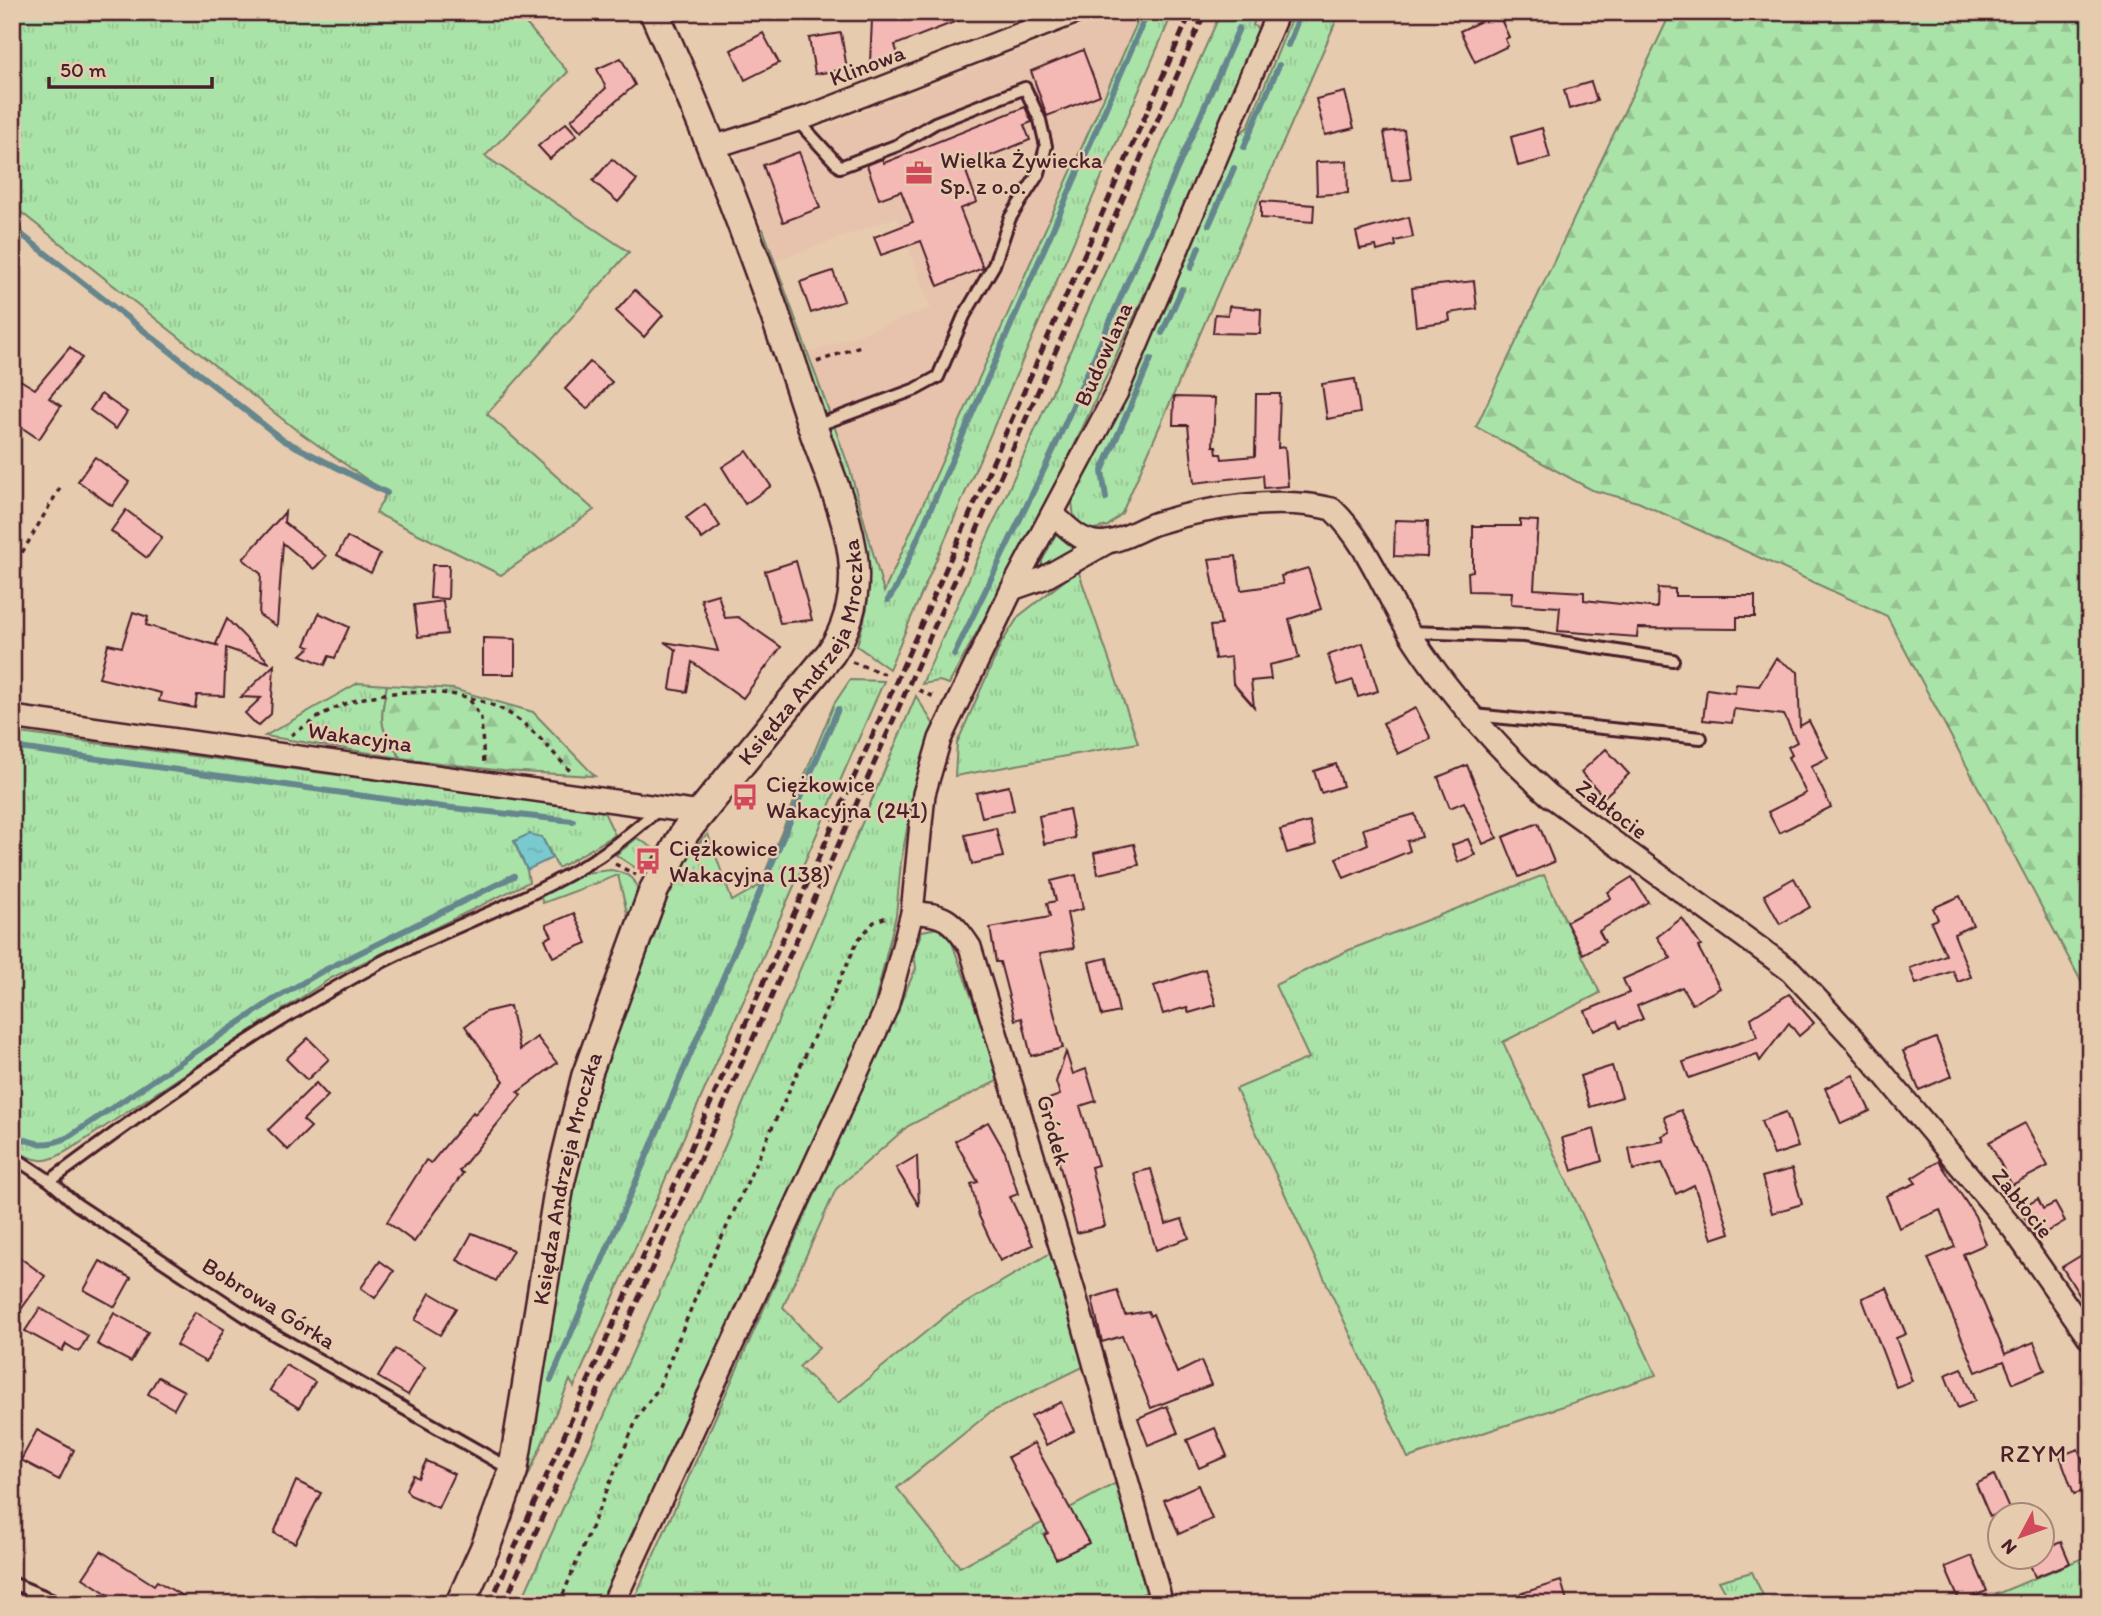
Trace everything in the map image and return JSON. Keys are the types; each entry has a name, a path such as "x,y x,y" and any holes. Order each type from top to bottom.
{"street":[{"name":"Księdza Andrzeja Mroczka","path":"460,1604 486,1546 513,1471 566,1156 586,1077 654,891 685,832 831,653 847,624 852,605 853,557 840,505 795,370 713,147 654,12"},
{"name":"Klinowa","path":"713,147 797,120 1077,12"},
{"name":"Budowlana","path":"947,703 1053,514 1117,392 1278,12"},
{"name":"Zabłocie","path":"1012,589 1044,578 1106,542 1157,523 1197,513 1282,502 1332,509 1356,537 1409,632 1514,764 1549,795 1791,971 1854,1039 2014,1230 2090,1339"},
{"path":"1053,514 1078,538 1106,542"},
{"path":"613,1604 887,1007 912,913 924,794 947,703"},
{"name":"Wakacyjna","path":"12,717 700,813"},
{"name":"Gródek","path":"912,913 936,913 957,928 970,947 1071,1282 1163,1604"}],"lane":[{"path":"797,120 840,167 898,145 935,123 1025,88 1040,120 1046,146 1039,173 1010,218 994,265 964,316 938,377 916,389 813,427"},
{"path":"1409,632 1525,636 1673,660"},
{"path":"1474,715 1701,738"},
{"path":"50,1181 201,1072 278,1021 379,963 589,862 662,808"},
{"name":"Bobrowa Górka","path":"12,1156 50,1181 76,1204 270,1332 513,1471"},
{"path":"12,1583 63,1604"}],"path":[{"path":"795,370 860,346"},
{"path":"12,570 61,486"},
{"path":"831,653 887,675"},
{"path":"919,690 947,703"},
{"path":"267,751 337,707 372,696 422,692 469,698 505,711 529,728 598,800"},
{"path":"469,698 481,718 486,782"},
{"path":"589,862 606,862 624,867 654,891"},
{"path":"559,1604 639,1414 658,1390 708,1270 858,940 874,922 888,916 912,913"}],"shaded area":[{"path":"1119,12 1125,12 1137,23 884,593 850,470 809,353 931,308 897,217 775,261 735,152 817,130"}],"green space":[{"path":"12,12 516,12 568,72 485,156 629,252 487,414 594,510 501,575 376,513 386,493 295,429 12,205"},
{"path":"1125,12 1173,12 889,669 857,646 867,608 868,579 756,232 763,229 850,470 884,592 1137,23"},
{"path":"1221,12 1258,12 1253,25 1260,30 1144,295 1057,483 949,684 939,681 922,684"},
{"path":"1294,12 1340,12 1122,513 1108,526 1089,530 1074,518 1072,501 1140,358 1236,136 1248,127"},
{"path":"1671,12 2090,12 2090,998 1887,616 1638,502 1592,490 1476,427"},
{"path":"1056,534 1073,548 1042,566 1042,561"},
{"path":"1078,570 1138,743 955,776 957,743 1001,644 1019,616"},
{"path":"850,680 884,681 574,1387 570,1380 525,1483 583,1126 637,973 673,883 694,848 708,834 732,901 760,885 834,704"},
{"path":"358,683 387,685 383,724 388,739 401,758 265,736"},
{"path":"387,685 453,689 533,712 595,776 503,771 401,758 388,739 383,724"},
{"path":"916,696 934,725 916,780 901,862 896,915 873,1010 816,1140 600,1604 520,1604 725,1146"},
{"path":"12,732 603,810 615,835 558,868 542,837 514,841 527,870 529,882 331,978 77,1145 52,1158 38,1160 12,1148"},
{"path":"637,838 658,851 645,874 616,855"},
{"path":"611,870 630,876 637,886 628,917 618,875 543,903 540,896 585,873"},
{"path":"1544,875 1600,993 1503,1042 1656,1375 1408,1458 1236,1089 1309,1058 1275,985 1349,950"},
{"path":"938,928 951,940 1001,1079 908,1126 836,1189 783,1307 819,1348 799,1367 838,1403 949,1313 1052,1252 1083,1367 989,1413 897,1488 960,1567 1118,1482 1147,1592 1118,1604 632,1604 916,968 914,953 922,931"},
{"path":"2090,1555 2090,1604 1973,1604 2056,1570"},
{"path":"1752,1572 1767,1604 1732,1604 1719,1581"}],"water":[{"path":"529,834 542,837 552,858 527,870 514,841"}],"building":[{"path":"892,12 975,14 895,45 898,55 870,63 872,20"},
{"path":"1498,13 1509,37 1505,39 1508,46 1475,62 1460,31"},
{"path":"763,33 779,63 745,80 731,50"},
{"path":"841,33 847,69 815,74 809,38"},
{"path":"1083,50 1100,95 1047,116 1031,71"},
{"path":"621,58 635,85 581,131 571,120 606,88 597,69"},
{"path":"1591,82 1597,101 1569,109 1564,90"},
{"path":"1345,92 1354,128 1325,135 1316,99"},
{"path":"1025,107 1032,122 1024,125 1030,140 964,166 977,202 960,209 983,268 938,286 921,241 881,255 874,237 913,222 901,191 879,199 867,165 882,159 884,163"},
{"path":"566,123 577,135 550,159 538,146"},
{"path":"1542,128 1550,158 1518,166 1511,137"},
{"path":"1404,130 1411,179 1392,181 1384,132"},
{"path":"799,152 820,208 783,222 763,165"},
{"path":"612,159 637,180 618,202 593,181"},
{"path":"1347,161 1348,193 1317,195 1316,162"},
{"path":"1261,201 1314,205 1313,222 1261,218"},
{"path":"1409,217 1413,237 1395,241 1396,246 1377,251 1376,246 1360,249 1356,232"},
{"path":"833,271 844,301 811,313 800,282"},
{"path":"1474,281 1477,309 1449,313 1450,321 1416,326 1412,288"},
{"path":"635,290 663,315 644,337 616,311"},
{"path":"1229,306 1261,309 1260,334 1213,333 1215,314 1228,315"},
{"path":"70,347 82,358 49,398 61,406 39,439 12,421 12,375 35,389"},
{"path":"590,362 612,382 587,409 565,389"},
{"path":"1355,379 1360,413 1327,419 1322,384"},
{"path":"101,394 127,412 116,429 90,410"},
{"path":"1256,394 1280,394 1278,448 1285,447 1288,486 1264,488 1263,475 1194,483 1188,425 1173,425 1174,397 1215,398 1213,446 1216,446 1217,454 1221,454 1222,459 1255,456"},
{"path":"747,451 771,486 745,504 722,467"},
{"path":"95,457 129,482 112,506 78,481"},
{"path":"705,504 720,526 702,539 686,518"},
{"path":"126,510 162,537 147,558 111,531"},
{"path":"285,512 284,522 326,556 314,569 283,543 277,626 259,615 261,574 243,559"},
{"path":"1395,520 1428,521 1427,557 1394,556"},
{"path":"1520,520 1538,521 1534,589 1584,592 1584,600 1657,608 1658,588 1675,589 1675,596 1755,596 1755,617 1737,617 1737,629 1638,628 1637,637 1558,631 1560,607 1511,604 1512,592 1469,591 1468,572 1473,571 1473,526 1520,526"},
{"path":"347,537 380,554 371,573 337,555"},
{"path":"1236,556 1241,590 1283,584 1281,576 1308,568 1321,609 1289,619 1299,658 1269,665 1271,679 1251,681 1254,707 1233,683 1231,657 1215,659 1210,626 1221,625 1209,559"},
{"path":"796,561 812,620 780,623 765,571"},
{"path":"432,565 449,565 448,599 430,598"},
{"path":"718,594 725,618 738,617 781,647 743,698 692,662 687,692 670,689 676,650 664,642 718,651 701,599"},
{"path":"443,601 447,634 418,637 414,605"},
{"path":"133,612 148,617 146,625 219,646 216,644 227,619 270,663 226,648 224,696 197,695 195,708 159,701 161,693 99,678 108,644 122,647"},
{"path":"319,613 349,627 335,658 329,656 325,665 301,655 310,647 305,645"},
{"path":"483,638 515,639 515,674 483,674"},
{"path":"1363,643 1378,691 1358,697 1353,680 1338,685 1328,655"},
{"path":"1776,658 1798,672 1800,726 1809,721 1828,758 1811,766 1831,807 1779,833 1768,812 1806,793 1788,757 1792,755 1788,747 1797,742 1784,715 1734,709 1732,723 1703,720 1707,689 1735,693 1736,684 1759,686"},
{"path":"274,665 271,714 258,726 245,713 261,698 241,697"},
{"path":"1416,708 1431,739 1398,754 1383,723"},
{"path":"1606,749 1629,774 1604,797 1581,772"},
{"path":"1336,764 1343,786 1321,793 1314,771"},
{"path":"1467,765 1497,838 1483,844 1464,802 1450,808 1438,777"},
{"path":"1009,786 1014,810 982,817 976,793"},
{"path":"1069,809 1075,838 1044,844 1039,816"},
{"path":"1415,814 1422,837 1407,841 1410,851 1344,878 1336,858 1368,844 1363,829"},
{"path":"1310,822 1316,845 1287,853 1280,830"},
{"path":"1538,823 1554,862 1519,877 1503,837"},
{"path":"996,828 1003,857 972,864 965,835"},
{"path":"1468,839 1475,855 1458,862 1452,845"},
{"path":"1134,844 1139,865 1098,874 1094,853"},
{"path":"1076,875 1083,909 1067,913 1074,948 1039,954 1063,1048 1031,1056 1022,1018 1015,1020 1000,962 996,962 990,928 1050,917 1047,903 1056,901 1051,881"},
{"path":"1632,877 1648,902 1599,931 1605,942 1583,954 1566,922 1611,898 1608,892"},
{"path":"1794,878 1810,907 1780,924 1764,895"},
{"path":"1960,896 1973,925 1954,934 1971,977 1958,982 1953,971 1916,984 1910,968 1946,955 1931,922 1938,919 1933,908"},
{"path":"574,913 587,943 553,957 545,939 552,936 546,925"},
{"path":"1682,918 1701,946 1698,947 1720,988 1692,1004 1682,987 1637,1006 1643,1019 1620,1028 1617,1021 1594,1031 1585,1011 1629,993 1623,979 1671,958 1657,937"},
{"path":"1107,958 1119,1012 1102,1016 1089,962"},
{"path":"1205,969 1216,1005 1189,1013 1187,1007 1163,1014 1154,986"},
{"path":"1789,994 1814,1023 1799,1036 1789,1023 1760,1061 1757,1054 1689,1078 1683,1062 1757,1037 1751,1018"},
{"path":"510,1006 520,1050 537,1037 557,1063 518,1092 521,1095 459,1171 463,1173 414,1242 387,1222 426,1160 431,1163 473,1112 475,1114 504,1081 465,1026 485,1012"},
{"path":"308,1038 329,1059 307,1080 286,1059"},
{"path":"1936,1038 1952,1076 1919,1090 1903,1051"},
{"path":"1066,1052 1073,1074 1086,1069 1096,1101 1080,1106 1098,1165 1091,1167 1105,1226 1077,1233 1054,1143 1059,1141 1046,1100 1060,1095 1056,1082"},
{"path":"1612,1066 1622,1097 1590,1107 1580,1076"},
{"path":"1853,1075 1870,1111 1841,1124 1825,1088"},
{"path":"316,1083 328,1096 303,1120 311,1127 288,1150 268,1130"},
{"path":"1681,1110 1710,1171 1730,1233 1712,1239 1694,1185 1676,1194 1662,1163 1633,1170 1629,1148 1664,1141 1662,1136 1670,1132 1664,1117"},
{"path":"1786,1112 1798,1147 1774,1155 1761,1121"},
{"path":"988,1122 1005,1152 1018,1194 1010,1197 1033,1245 1000,1261 979,1216 971,1184 978,1182 955,1141"},
{"path":"2025,1123 2048,1166 2012,1185 1989,1142"},
{"path":"1594,1129 1602,1161 1572,1171 1562,1138"},
{"path":"917,1156 919,1206 896,1168"},
{"path":"1939,1161 1975,1216 1986,1244 1963,1254 2005,1354 2034,1342 2045,1370 2013,1383 2004,1361 1976,1372 1928,1258 1955,1247 1940,1210 1899,1228 1886,1196 1916,1183 1912,1178"},
{"path":"1151,1169 1166,1224 1182,1219 1189,1238 1156,1250 1134,1173"},
{"path":"1792,1169 1802,1204 1772,1213 1762,1177"},
{"path":"2038,1199 2043,1209 2055,1203 2065,1221 2036,1238 2020,1209"},
{"path":"472,1233 513,1250 496,1281 457,1260"},
{"path":"2090,1250 2090,1312 2062,1267"},
{"path":"19,1257 45,1276 22,1308 12,1301 12,1268"},
{"path":"100,1261 131,1278 115,1307 84,1290"},
{"path":"380,1261 394,1271 375,1298 361,1288"},
{"path":"1887,1288 1906,1334 1896,1338 1912,1381 1896,1387 1862,1298"},
{"path":"1117,1290 1125,1315 1148,1311 1150,1316 1153,1314 1177,1373 1201,1361 1211,1385 1151,1408 1122,1336 1102,1342 1092,1298"},
{"path":"430,1293 456,1308 440,1335 415,1320"},
{"path":"40,1308 88,1336 79,1352 66,1344 62,1351 25,1331"},
{"path":"195,1312 224,1329 206,1362 176,1345"},
{"path":"114,1313 148,1332 131,1362 97,1344"},
{"path":"395,1349 425,1367 408,1395 378,1377"},
{"path":"286,1365 315,1382 299,1408 270,1390"},
{"path":"1962,1368 1975,1401 1958,1408 1945,1375"},
{"path":"158,1377 184,1391 174,1409 148,1394"},
{"path":"1061,1402 1074,1431 1046,1445 1031,1416"},
{"path":"1167,1406 1178,1433 1148,1445 1138,1418"},
{"path":"1215,1428 1227,1456 1199,1468 1187,1440"},
{"path":"37,1430 74,1450 59,1480 21,1460"},
{"path":"1034,1443 1089,1543 1056,1559 1044,1535 1048,1533 1008,1457"},
{"path":"2078,1449 2090,1479 2090,1489 2074,1494 2060,1456"},
{"path":"426,1461 454,1474 438,1508 410,1495 406,1489 413,1475 418,1478"},
{"path":"1994,1475 2005,1500 1986,1500 1986,1508 1976,1484"},
{"path":"296,1481 321,1493 295,1543 274,1533"},
{"path":"1198,1485 1212,1519 1179,1534 1164,1500"},
{"path":"2061,1542 2070,1563 2056,1569 2056,1544"},
{"path":"101,1551 154,1585 157,1581 196,1604 123,1604 83,1578"},
{"path":"1972,1556 1987,1591 1960,1602 1945,1567"},
{"path":"2032,1570 2052,1570 2035,1577"},
{"path":"1561,1581 1568,1604 1500,1604 1500,1600"}],"waterway":[{"path":"1288,45 1300,15"},
{"path":"888,600 896,588 1146,16"},
{"path":"954,655 1053,451 1239,28"},
{"path":"1244,147 1279,65"},
{"path":"1209,225 1234,168"},
{"path":"12,227 283,440 387,493"},
{"path":"1191,268 1199,247"},
{"path":"1162,333 1182,289"},
{"path":"1106,498 1102,471 1151,359"},
{"path":"551,1380 838,709"},
{"path":"12,747 443,807 573,821"},
{"path":"12,1133 39,1143 52,1143 67,1138 273,1000 321,972 514,876"}],"railway":[{"path":"490,1604 1191,12"},
{"path":"504,1604 1205,12"}],"place":[{"name":"Wielka Żywiecka Sp. z o.o.","path":"919,173"},
{"name":"Ciężkowice Wakacyjna (241)","path":"745,797"},
{"name":"Ciężkowice Wakacyjna (138)","path":"648,861"}],"district":[{"name":"RZYM","path":"2034,1453"}]}
